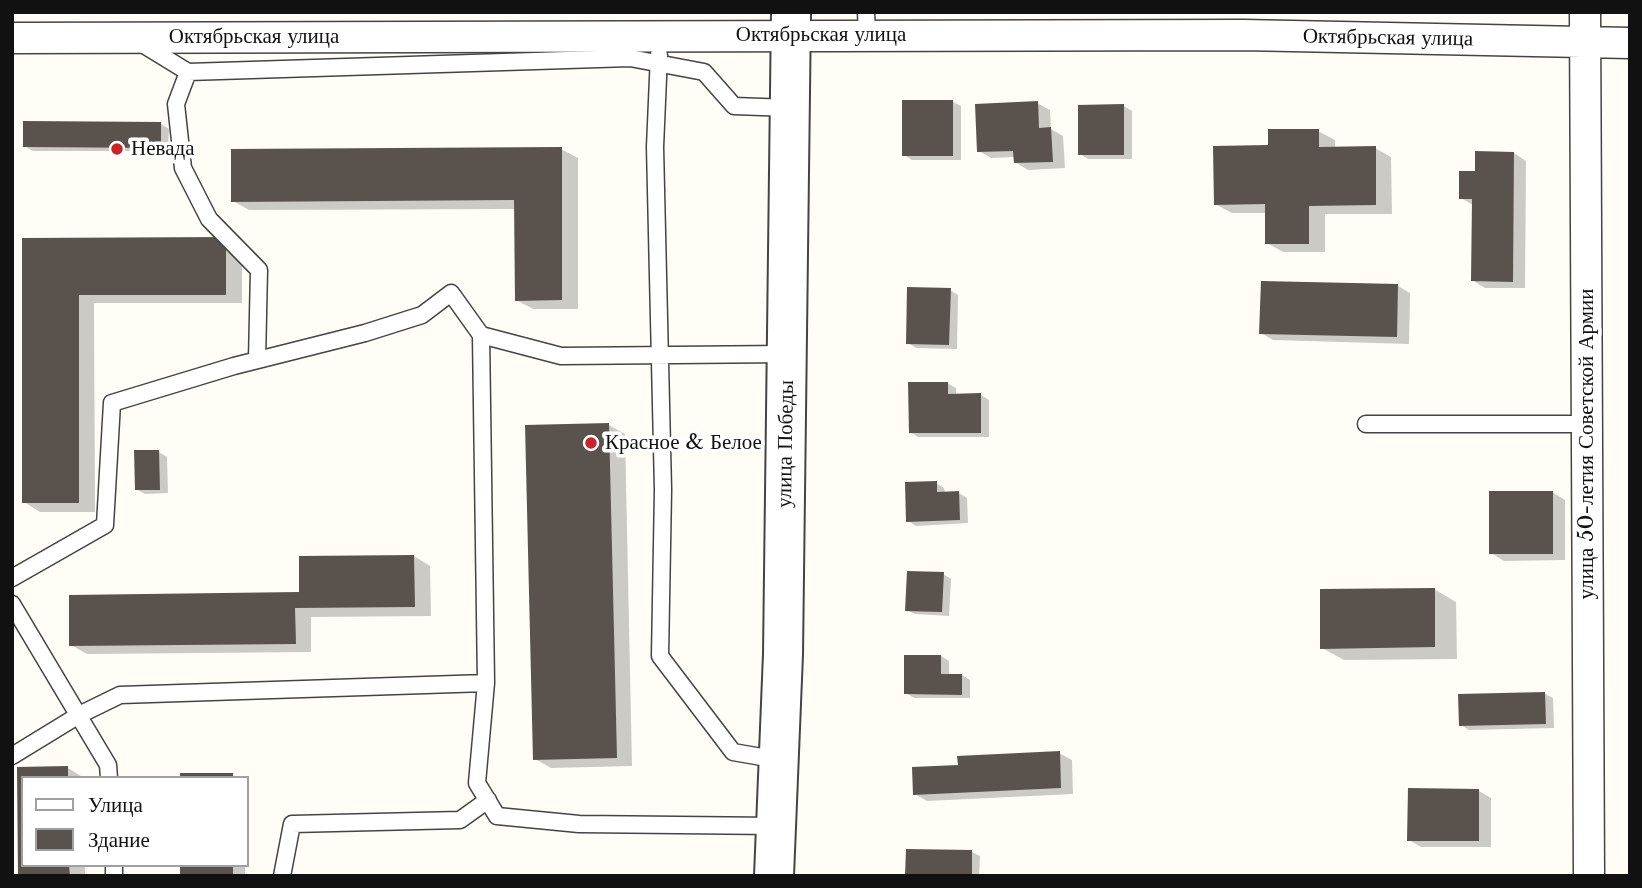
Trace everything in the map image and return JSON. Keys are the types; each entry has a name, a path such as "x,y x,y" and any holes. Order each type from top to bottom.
{"street":[{"name":"улица 50-летия Советской Армии","path":"1584,12 1589,876"},
{"name":"Октябрьская улица","path":"12,38 658,49 791,23 1242,24 1630,43"},
{"name":"улица Победы","path":"774,876 783,654 791,23"}],"lane":[{"path":"131,38 188,72 631,58 658,49 704,72 734,106 790,108"},
{"path":"658,49 655,147 663,491 660,656 733,752 779,760"},
{"path":"188,72 176,104 183,168 209,219 259,270 257,360"},
{"path":"12,578 105,525 112,403 257,360 365,333 422,314 451,293 481,335 486,683 477,783 498,816 579,824 776,826"},
{"path":"481,335 561,356 787,354"},
{"path":"1366,424 1587,424"},
{"path":"12,604 108,765 109,776"},
{"path":"12,756 79,715 120,695 486,683"},
{"path":"282,876 292,824 460,820 488,800"}],"building":[{"path":"902,100 953,100 953,156 902,156"},
{"path":"1038,101 1039,128 1051,127 1053,162 1014,163 1013,151 977,152 975,104"},
{"path":"1124,104 1124,155 1078,155 1078,105"},
{"path":"23,121 161,122 161,148 23,147"},
{"path":"1268,129 1319,129 1319,147 1376,146 1376,205 1309,206 1309,244 1265,244 1265,204 1214,205 1213,146 1268,145"},
{"path":"562,147 562,300 515,301 514,200 231,202 231,149"},
{"path":"1475,151 1514,152 1513,282 1471,281 1472,199 1459,199 1459,171 1475,171"},
{"path":"226,237 226,295 79,295 79,503 22,503 22,238"},
{"path":"1261,281 1398,284 1397,337 1259,334"},
{"path":"907,287 951,288 949,345 906,344"},
{"path":"908,382 948,382 948,394 981,393 981,433 909,433"},
{"path":"609,423 617,758 533,760 525,425"},
{"path":"134,450 159,450 160,490 135,490"},
{"path":"937,481 937,492 959,491 960,520 906,522 905,482"},
{"path":"1489,491 1553,491 1553,554 1489,554"},
{"path":"414,555 415,607 295,608 296,644 69,646 69,595 299,592 299,556"},
{"path":"907,571 944,572 942,612 905,611"},
{"path":"1435,588 1435,647 1320,649 1320,589"},
{"path":"904,655 941,655 941,674 962,674 962,695 904,694"},
{"path":"1545,692 1546,724 1459,726 1458,694"},
{"path":"1060,751 1061,788 913,795 912,767 958,765 957,756"},
{"path":"68,766 68,776 21,776 21,867 69,867 70,876 18,876 17,767"},
{"path":"180,773 233,773 233,776 180,776"},
{"path":"1408,788 1479,789 1479,841 1407,841"},
{"path":"906,849 972,850 972,876 905,876"},
{"path":"180,867 233,867 233,874 180,874"}],"place":[{"name":"Невада","path":"117,149"},
{"name":"Красное & Белое","path":"591,443"}]}
